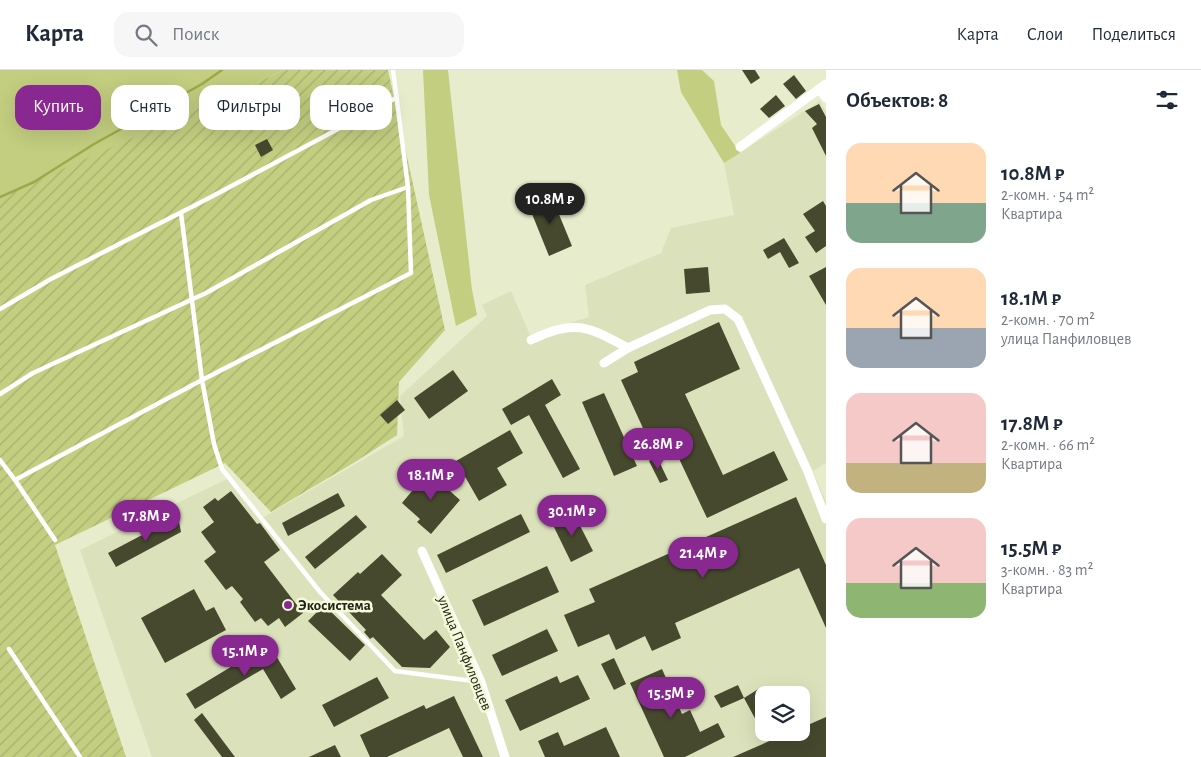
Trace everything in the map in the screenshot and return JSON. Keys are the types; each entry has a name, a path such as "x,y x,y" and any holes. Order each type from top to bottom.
{"street":[{"path":"740,147 823,86 826,98"},
{"path":"604,363 628,348 710,310 725,309 738,319 808,472 826,519"},
{"path":"531,340 545,333 568,327 578,327 600,333 628,348"},
{"name":"улица Панфиловцев","path":"422,551 481,682 505,757"}],"lane":[{"path":"15,480 202,380 411,273 408,187 393,70"},
{"path":"0,309 51,279 182,213 396,98"},
{"path":"0,394 33,373 192,300 371,200 408,187"},
{"path":"182,213 202,380 214,444 222,469 320,592 395,671 481,682"},
{"path":"0,460 55,540"},
{"path":"9,649 80,757"}],"shaded area":[{"path":"820,101 826,112 826,463 813,471 826,502 826,757 152,757 80,550 229,478 264,517 404,436 400,396 487,316 482,305 511,291 530,335 589,317 585,285 661,253 671,228 734,215 724,163"}],"green space":[{"path":"0,70 284,70 251,85 199,85 199,108 189,113 189,85 111,85 111,130 150,130 117,145 0,226"},
{"path":"284,70 388,70 391,85 310,85 310,130 392,130 392,88 445,330 399,382 397,435 271,512 225,463 55,545 126,757 0,757 0,197 150,130 189,130 189,112 199,108 199,130 300,130 300,85 250,85"},
{"path":"423,70 448,70 472,290 477,315 456,326 429,195"},
{"path":"677,70 702,70 714,81 721,125 740,153 724,163 681,92"}],"building":[{"path":"742,70 755,70 760,78 751,84"},
{"path":"794,75 806,91 796,99 783,84"},
{"path":"776,95 785,106 769,118 760,109"},
{"path":"819,104 826,117 826,156 812,128 817,124 805,111"},
{"path":"267,139 273,150 261,157 255,145"},
{"path":"551,195 572,246 549,256 528,204"},
{"path":"823,201 826,206 826,246 816,253 805,237 815,231 803,214"},
{"path":"784,238 799,263 789,268 780,252 768,259 763,250"},
{"path":"708,267 710,292 686,294 684,269"},
{"path":"826,267 826,305 809,276"},
{"path":"719,322 740,369 685,394 723,475 774,451 788,480 707,518 665,429 647,437 621,380 638,372 634,362"},
{"path":"453,370 468,391 429,419 414,398"},
{"path":"552,379 561,395 545,405 580,469 563,478 529,415 511,425 502,409"},
{"path":"604,393 637,466 614,476 582,402"},
{"path":"397,400 405,410 388,424 380,415"},
{"path":"510,430 523,453 497,468 507,485 479,501 456,461"},
{"path":"657,457 668,480 660,483 649,461"},
{"path":"432,467 445,478 441,483 460,500 431,534 417,522 420,519 402,503"},
{"path":"231,491 257,524 260,523 280,550 264,562 303,613 285,627 279,618 268,626 261,618 255,622 240,602 243,599 232,586 226,590 204,561 216,552 201,532 214,522 203,507 215,498 218,501"},
{"path":"338,493 345,506 288,536 282,523"},
{"path":"796,497 826,565 826,628 799,568 675,623 681,638 652,651 645,636 616,650 609,634 578,647 564,615 595,602 589,589"},
{"path":"573,512 593,551 571,562 552,523"},
{"path":"521,514 530,532 446,573 437,555"},
{"path":"356,515 367,527 315,569 305,557"},
{"path":"178,516 181,532 116,567 108,553"},
{"path":"382,554 402,575 381,595 424,640 436,630 450,647 430,668 402,667 373,637 370,639 364,632 366,630 333,595 358,572 360,574"},
{"path":"547,566 559,592 484,626 472,600"},
{"path":"194,589 206,611 214,607 226,630 165,663 141,618"},
{"path":"324,605 365,645 350,661 308,621"},
{"path":"547,629 558,651 502,676 492,655"},
{"path":"269,644 296,689 281,699 263,669 195,709 186,694"},
{"path":"614,658 626,684 614,690 601,664"},
{"path":"662,669 682,714 690,710 700,732 718,723 725,737 685,757 664,757 630,683"},
{"path":"578,675 590,699 520,731 505,700 557,676 560,683"},
{"path":"377,677 389,698 334,727 322,705"},
{"path":"738,685 744,698 721,708 714,696"},
{"path":"755,691 755,718 744,698"},
{"path":"454,696 483,757 463,757 449,728 387,757 370,757 360,735 424,705 426,709"},
{"path":"202,713 235,757 222,757 194,720"},
{"path":"826,717 826,757 733,757 769,741 810,741 810,724"},
{"path":"606,727 620,757 545,757 538,741 558,732 564,746"},
{"path":"335,745 341,757 309,757"}],"waterway":[{"path":"0,197 34,182 94,144 202,84 222,70"}],"place":[{"name":"Экосистема","path":"288,605"}]}
